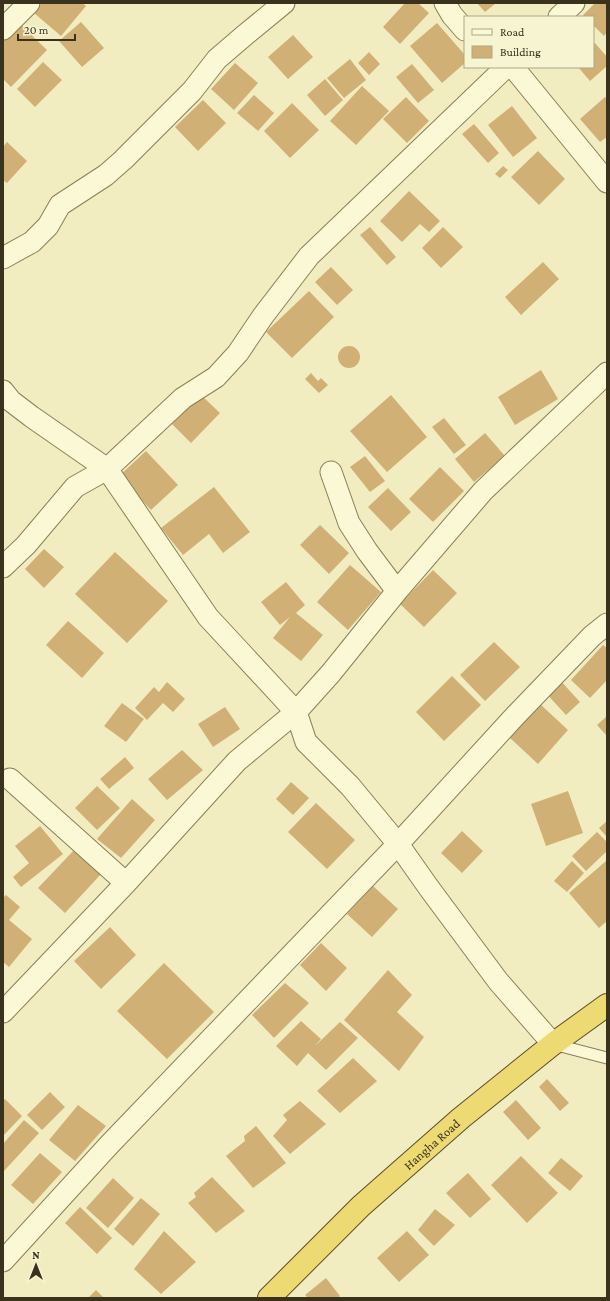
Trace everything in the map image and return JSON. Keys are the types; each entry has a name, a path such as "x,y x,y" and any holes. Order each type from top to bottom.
{"highway":[{"name":"Hangha Road","path":"269,1298 367,1201 461,1118 553,1044 607,1006"}],"street":[{"path":"3,29 29,3"},
{"path":"3,258 32,242 48,226 60,205 106,175 123,160 192,91 217,59 284,3"},
{"path":"445,3 452,15 464,29"},
{"path":"560,16 574,3"},
{"path":"3,567 26,545 75,488 107,469 183,398 216,377 238,353 263,316 309,256 505,68"},
{"path":"514,68 607,182"},
{"path":"3,1012 126,883 237,761 296,712 332,673 397,591 483,491 607,373"},
{"path":"3,391 11,401 32,418 107,469 208,618 296,712 306,742 350,786 398,844 498,981 553,1044"},
{"path":"331,472 349,523 367,551 397,591"},
{"path":"3,1261 109,1145 398,844 515,716 592,636 607,624"},
{"path":"10,779 126,883"}],"lane":[{"path":"553,1044 607,1058"}],"building":[{"path":"42,3 82,3 86,6 61,36 34,13"},
{"path":"405,3 418,3 429,13 400,44 383,27"},
{"path":"477,3 496,3 485,12"},
{"path":"595,3 607,3 607,32 604,36 594,26 594,16 583,15"},
{"path":"81,22 104,48 82,67 59,41"},
{"path":"437,23 464,54 464,64 442,83 410,46"},
{"path":"20,24 47,50 11,87 3,79 3,41"},
{"path":"293,35 313,57 288,79 268,57"},
{"path":"595,43 607,57 607,66 590,81 579,68 594,68"},
{"path":"369,52 380,64 369,75 358,63"},
{"path":"350,59 366,80 344,98 327,78"},
{"path":"43,62 62,80 35,107 17,89"},
{"path":"235,63 258,83 234,110 211,89"},
{"path":"412,64 434,90 418,103 396,77"},
{"path":"325,79 343,100 325,116 307,95"},
{"path":"362,86 389,111 356,145 330,121"},
{"path":"254,95 274,113 258,131 237,113"},
{"path":"406,97 429,121 407,143 383,119"},
{"path":"605,97 607,99 607,137 600,142 580,119"},
{"path":"203,100 226,123 198,151 175,127"},
{"path":"292,103 319,130 290,158 264,131"},
{"path":"512,106 537,138 513,157 488,125"},
{"path":"474,124 499,153 488,163 462,134"},
{"path":"7,142 27,161 7,183 3,180 3,147"},
{"path":"538,151 565,179 539,205 511,177"},
{"path":"503,166 508,170 500,178 495,174"},
{"path":"409,191 440,221 429,232 420,224 402,242 380,221"},
{"path":"370,227 396,257 387,265 360,235"},
{"path":"443,227 463,247 441,268 422,248"},
{"path":"543,262 559,279 521,315 505,297"},
{"path":"331,267 353,290 337,305 315,282"},
{"path":"309,291 334,317 292,358 266,332"},
{"path":"349,346 357,349 360,357 357,365 349,368 341,365 338,357 341,349"},
{"path":"541,370 558,399 515,425 498,397"},
{"path":"311,373 318,381 321,378 328,385 319,393 305,379"},
{"path":"201,395 220,413 191,443 172,424"},
{"path":"391,395 427,437 387,472 350,431"},
{"path":"444,418 466,445 454,454 432,427"},
{"path":"485,433 505,456 474,482 455,459"},
{"path":"146,451 178,485 151,510 119,476"},
{"path":"365,456 385,481 370,492 350,467"},
{"path":"440,467 464,491 433,522 409,499"},
{"path":"214,487 250,532 223,553 209,534 183,555 161,528"},
{"path":"388,488 411,512 391,531 368,507"},
{"path":"320,525 349,553 329,574 300,545"},
{"path":"44,549 64,567 44,588 25,569"},
{"path":"115,552 168,601 127,643 75,594"},
{"path":"350,565 381,592 348,630 317,602"},
{"path":"433,570 457,593 424,627 400,604"},
{"path":"286,582 305,605 296,613 323,635 301,661 273,638 290,617 280,625 261,602"},
{"path":"68,621 104,653 82,678 46,645"},
{"path":"494,642 520,667 485,701 460,675"},
{"path":"603,645 607,648 607,680 590,698 571,680"},
{"path":"452,676 481,705 444,741 416,712"},
{"path":"558,678 580,702 566,715 544,691"},
{"path":"167,682 185,699 173,712 163,703 147,720 135,708 154,687 159,692"},
{"path":"122,703 144,719 126,742 104,726"},
{"path":"540,704 568,730 538,764 509,737"},
{"path":"225,707 240,729 213,747 198,724"},
{"path":"607,716 607,736 597,725"},
{"path":"182,750 203,770 167,800 148,779"},
{"path":"125,757 134,768 109,789 100,779"},
{"path":"291,782 309,798 293,815 276,799"},
{"path":"97,786 120,808 97,830 75,808"},
{"path":"568,791 583,833 546,846 531,804"},
{"path":"132,799 155,820 121,858 97,839"},
{"path":"316,803 355,840 327,869 288,832"},
{"path":"607,821 607,837 599,828"},
{"path":"40,826 63,854 21,887 13,877 29,863 15,846"},
{"path":"462,831 483,851 462,873 441,853"},
{"path":"597,832 607,842 607,851 586,871 572,856"},
{"path":"76,848 102,873 65,913 38,888"},
{"path":"572,861 584,873 567,892 554,881"},
{"path":"606,861 607,921 599,928 569,893"},
{"path":"373,886 398,909 372,937 347,914"},
{"path":"6,895 20,907 9,920 32,939 9,967 3,962 3,898"},
{"path":"110,927 136,955 101,989 74,961"},
{"path":"321,943 347,968 326,991 300,965"},
{"path":"164,963 214,1012 167,1059 117,1011"},
{"path":"388,970 412,995 397,1012 424,1037 399,1071 344,1020"},
{"path":"285,983 309,1003 274,1038 252,1015"},
{"path":"301,1021 321,1039 315,1046 340,1022 358,1038 326,1070 308,1053 297,1066 276,1046"},
{"path":"353,1058 377,1081 340,1113 317,1091"},
{"path":"547,1079 569,1103 560,1111 539,1087"},
{"path":"50,1092 65,1107 42,1130 27,1115"},
{"path":"5,1099 22,1116 3,1136 3,1101"},
{"path":"516,1100 541,1128 528,1140 503,1112"},
{"path":"300,1101 326,1124 290,1154 273,1136 287,1120 283,1115"},
{"path":"78,1105 106,1126 75,1161 49,1140"},
{"path":"24,1120 39,1133 4,1171 3,1144"},
{"path":"256,1126 286,1163 253,1188 226,1156 245,1141 244,1136"},
{"path":"40,1153 62,1172 33,1204 11,1185"},
{"path":"521,1156 558,1193 527,1223 491,1185"},
{"path":"561,1158 583,1176 570,1191 548,1173"},
{"path":"468,1173 491,1199 470,1218 446,1193"},
{"path":"212,1177 245,1211 216,1233 188,1203 196,1197 194,1193"},
{"path":"113,1178 134,1198 108,1228 86,1208"},
{"path":"141,1198 160,1214 133,1246 114,1229"},
{"path":"80,1207 112,1238 97,1254 65,1223"},
{"path":"435,1209 455,1225 434,1246 418,1230"},
{"path":"164,1231 196,1262 161,1294 134,1269"},
{"path":"407,1231 429,1255 399,1282 377,1258"},
{"path":"326,1278 340,1296 338,1298 308,1298 305,1295"},
{"path":"96,1290 104,1298 88,1298"}]}
